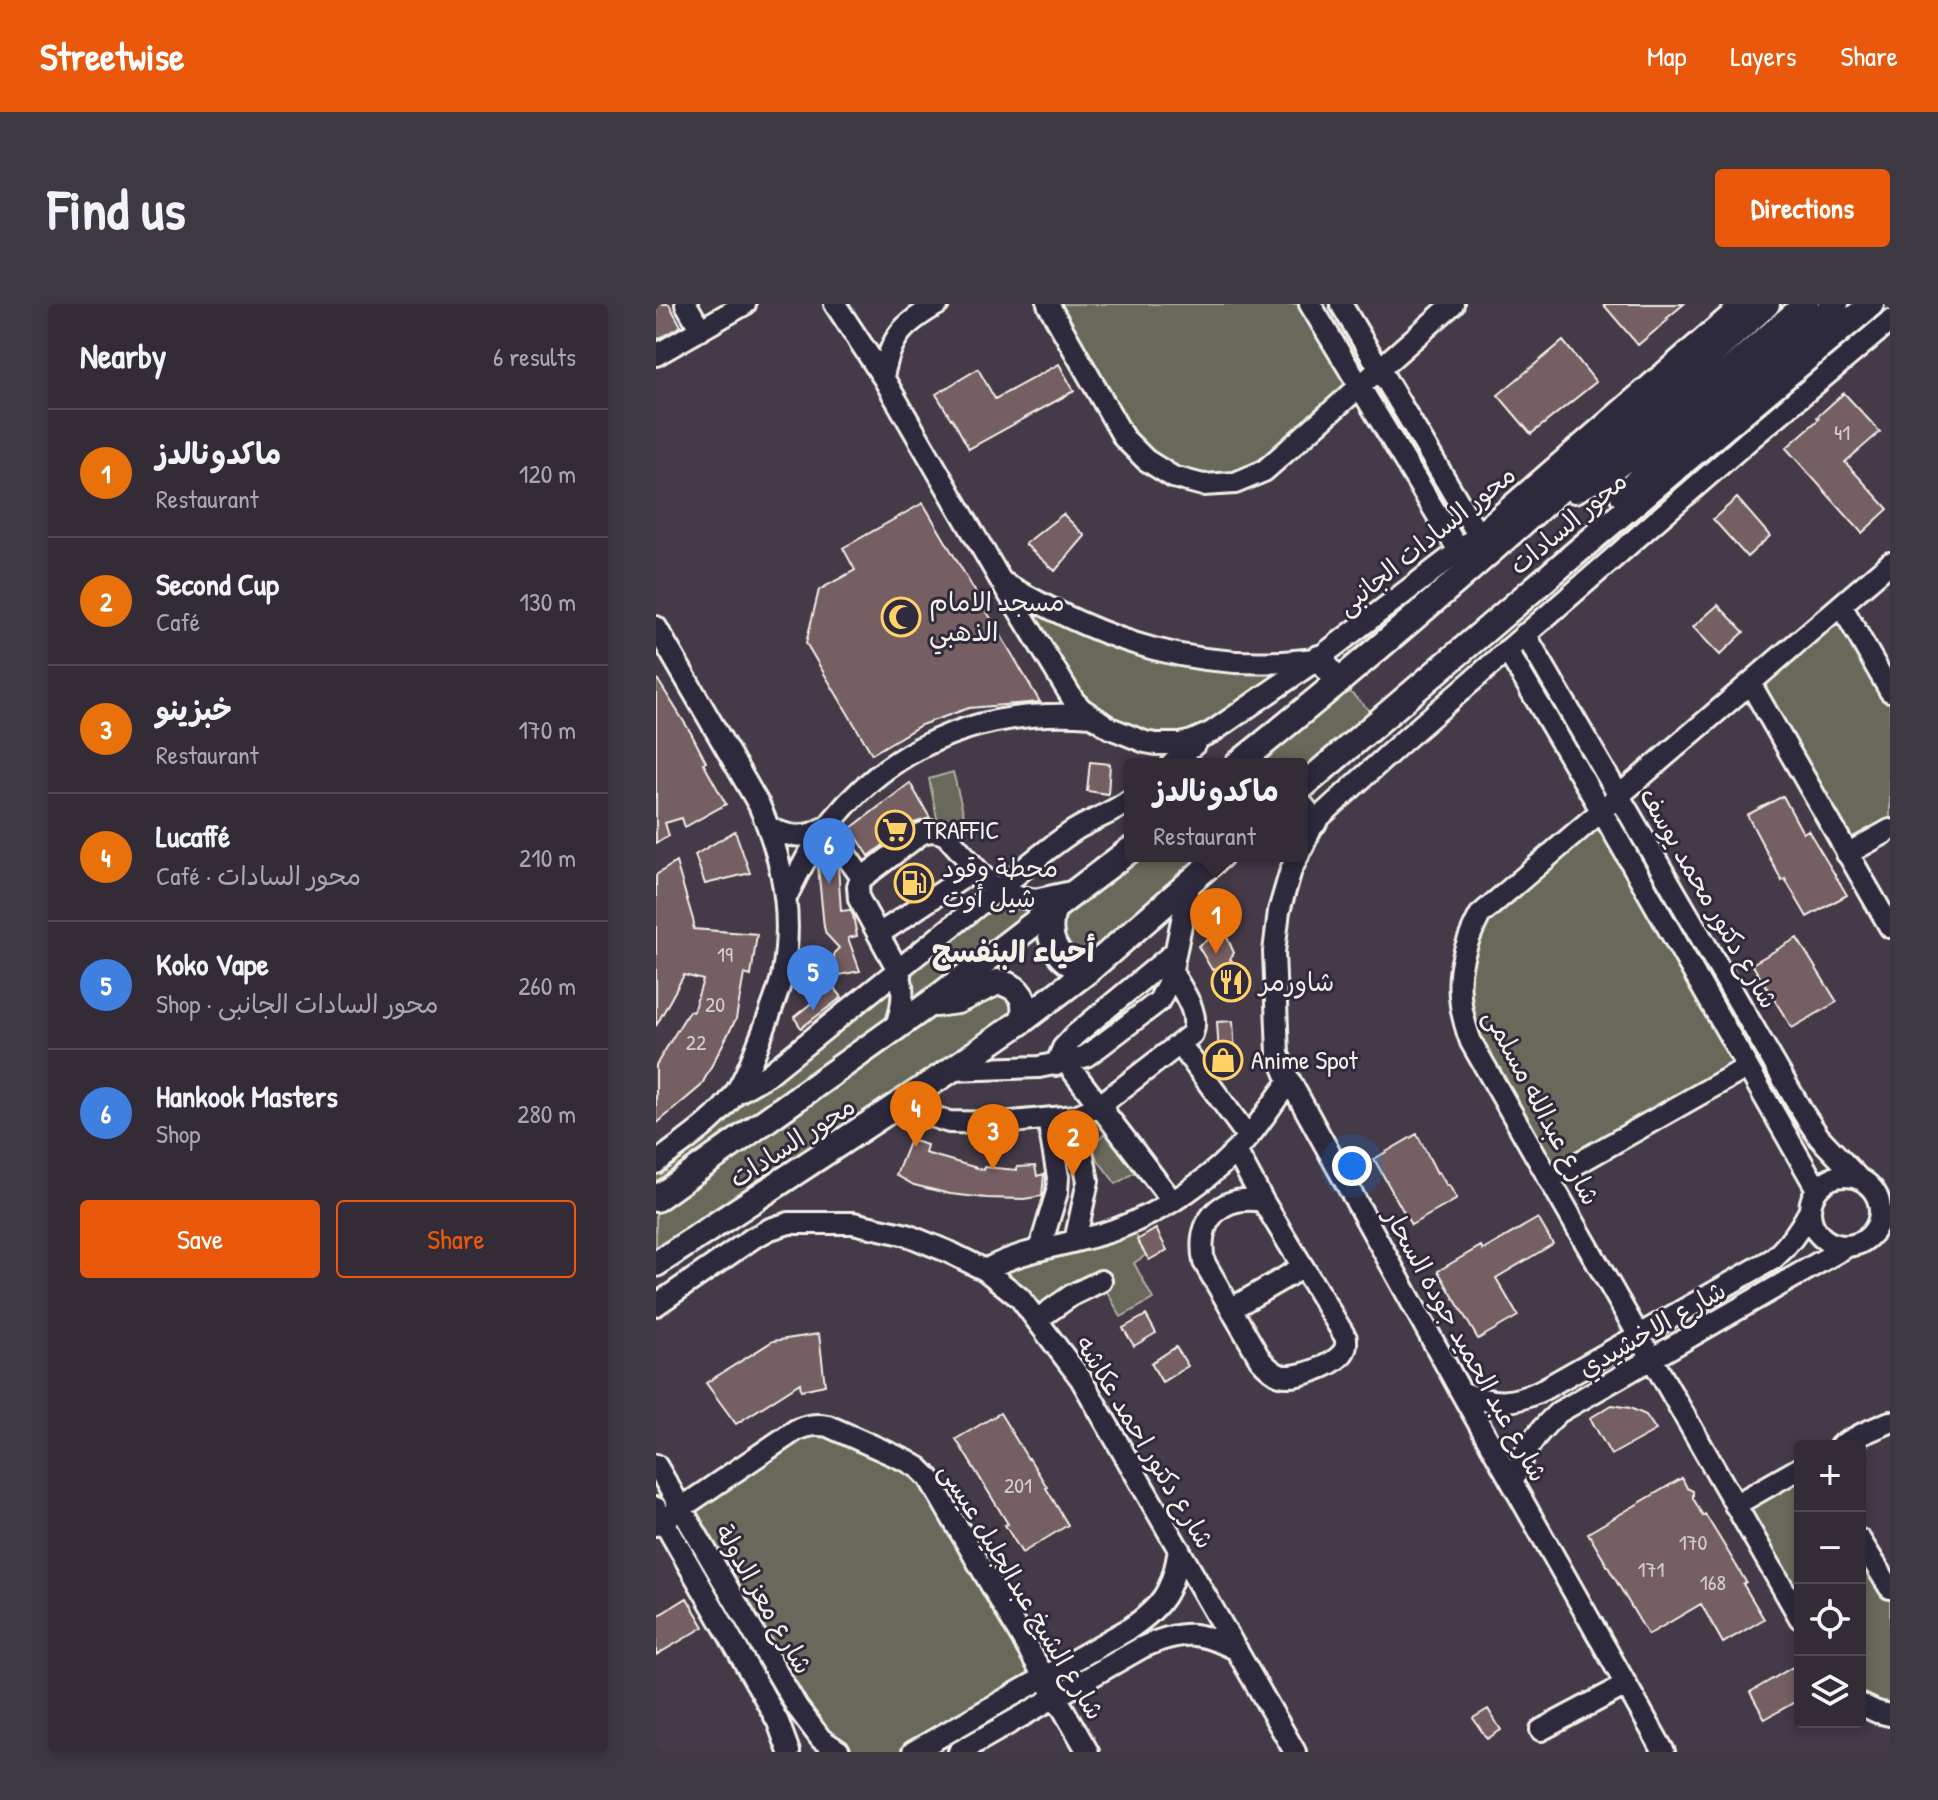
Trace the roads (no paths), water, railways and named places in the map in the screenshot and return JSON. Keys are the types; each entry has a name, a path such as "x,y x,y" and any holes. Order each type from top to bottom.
{"main road":[{"name":"محور السادات","path":"1245,758 1339,682 1551,499 1767,304"},
{"path":"1551,499 1590,482 1625,460 1806,304"},
{"path":"1591,540 1621,499 1656,461 1836,304"},
{"name":"محور السادات","path":"1308,782 1871,304"},
{"path":"1319,658 1339,682"},
{"name":"محور السادات","path":"660,1190 895,1029 1124,855"},
{"name":"محور السادات","path":"656,1264 1022,1021 1089,970 1213,862"},
{"path":"1053,911 1050,928 1054,946 1072,965 1089,970"},
{"path":"929,1004 957,1001 998,982 1005,983 1017,990 1024,1001 1022,1021"}],"street":[{"path":"686,304 701,330"},
{"path":"656,355 745,304"},
{"path":"835,304 883,377 1074,701 1092,716"},
{"path":"883,377 891,346 901,330 915,317 938,304"},
{"path":"1048,304 1124,438 1146,460 1173,477 1203,485 1235,483 1264,471 1453,304"},
{"path":"1310,304 1459,551"},
{"path":"1341,304 1478,535"},
{"name":"محور السادات الجانبى","path":"1092,716 1110,728 1145,742 1180,744 1202,737 1319,658 1459,551 1743,304"},
{"path":"1308,815 1507,650 1890,321"},
{"name":"شارع عبدالله مسلمى","path":"1794,1608 1471,1042 1463,1021 1459,978 1469,935 1480,915 1890,563"},
{"path":"1001,581 1060,614 1158,651 1203,660 1250,663 1319,658"},
{"path":"1841,605 1890,691"},
{"path":"656,627 769,827 780,862 786,898 787,939 781,980 761,1038 735,1094 713,1120 656,1163"},
{"name":"شارع دكتور محمد يوسف","path":"1525,634 1803,1113 1819,1137 1859,1179"},
{"name":"شارع دكتور محمد يوسف","path":"1507,650 1817,1189"},
{"path":"1750,683 1890,927"},
{"path":"786,898 826,827 863,787 896,762 931,742 983,723 1050,714 1092,716"},
{"path":"1179,758 1202,737"},
{"path":"735,1094 769,1074 1060,840 1124,804"},
{"path":"769,827 785,835 802,837 826,827"},
{"path":"826,827 862,878"},
{"path":"1847,854 1890,830"},
{"path":"895,1029 903,994 902,982 858,895 858,886 862,878 919,835 930,831 946,835 996,891 1035,900 1080,890"},
{"name":"شارع عبد الحميد جوده السحار","path":"1295,862 1279,911 1274,952 1278,1054 1290,1081 1626,1685 1659,1750"},
{"path":"879,934 976,869"},
{"path":"898,1105 949,1122 1001,1123 1075,1116 1099,1106 1180,1044 1192,1034 1195,1020 1173,961 1190,881"},
{"path":"1172,1201 1099,1106 1061,1063 1063,1048 1069,1041 1173,961"},
{"path":"1180,1044 1242,1144 1263,1201 1346,1338 1342,1354 1307,1374 1294,1377 1269,1369 1260,1359 1204,1262 1201,1247 1209,1218 1220,1207 1249,1198 1263,1201"},
{"path":"951,1070 1061,1063"},
{"path":"1550,1179 1746,1068"},
{"path":"985,1270 1011,1257 1115,1229 1172,1201 1206,1178 1242,1144 1290,1081"},
{"path":"1075,1116 1088,1181 1075,1241"},
{"path":"1040,1248 1057,1192 1058,1177 1048,1119"},
{"path":"1855,1244 1874,1232 1880,1220 1883,1197 1859,1179 1836,1177 1817,1189 1811,1200 1809,1212 1812,1226 1820,1237 1832,1245 1855,1244 1890,1239"},
{"name":"شارع الاخشيدي","path":"1461,1392 1481,1400 1503,1402 1525,1399 1773,1259 1794,1238 1809,1212"},
{"name":"شارع دكتور احمد عكاشه","path":"656,1305 753,1238 789,1223 853,1223 907,1235 985,1270 1020,1298 1081,1379 1295,1752"},
{"name":"شارع الاخشيدي","path":"1513,1483 1529,1444 1559,1412 1855,1244"},
{"path":"1231,1309 1303,1267"},
{"path":"1038,1319 1072,1295 1101,1281"},
{"path":"1851,1440 1890,1422"},
{"name":"شارع الشيخ عبدالجليل عيسى","path":"658,1518 681,1508 807,1425 828,1426 907,1461 929,1478 1088,1752"},
{"name":"شارع معز الدولة","path":"656,1465 797,1707 821,1739 838,1752"},
{"path":"1735,1505 1794,1471"},
{"name":"شارع معز الدولة","path":"658,1518 773,1712 789,1752"},
{"path":"913,1752 1150,1615 1165,1596 1175,1574 1179,1549"},
{"path":"1866,1550 1890,1588"},
{"path":"959,1752 1164,1637 1189,1634 1214,1639 1237,1650"},
{"path":"1541,1730 1626,1685"},
{"path":"1866,1707 1890,1715"}],"place":[{"name":"مسجد الامام الذهبي","path":"901,617"},
{"name":"TRAFFIC","path":"895,830"},
{"name":"محطة وقود شيل أوت","path":"914,883"},
{"name":"Hankook Masters","path":"829,884"},
{"name":"ماكدونالدز","path":"1216,954"},
{"name":"شاورمر","path":"1231,982"},
{"name":"Koko Vape","path":"813,1011"},
{"name":"Anime Spot","path":"1223,1060"},
{"name":"Lucaffé","path":"916,1147"},
{"name":"خبزينو","path":"993,1170"},
{"name":"Second Cup","path":"1073,1176"}],"district":[{"name":"أحياء البنفسج","path":"1013,952"}]}
